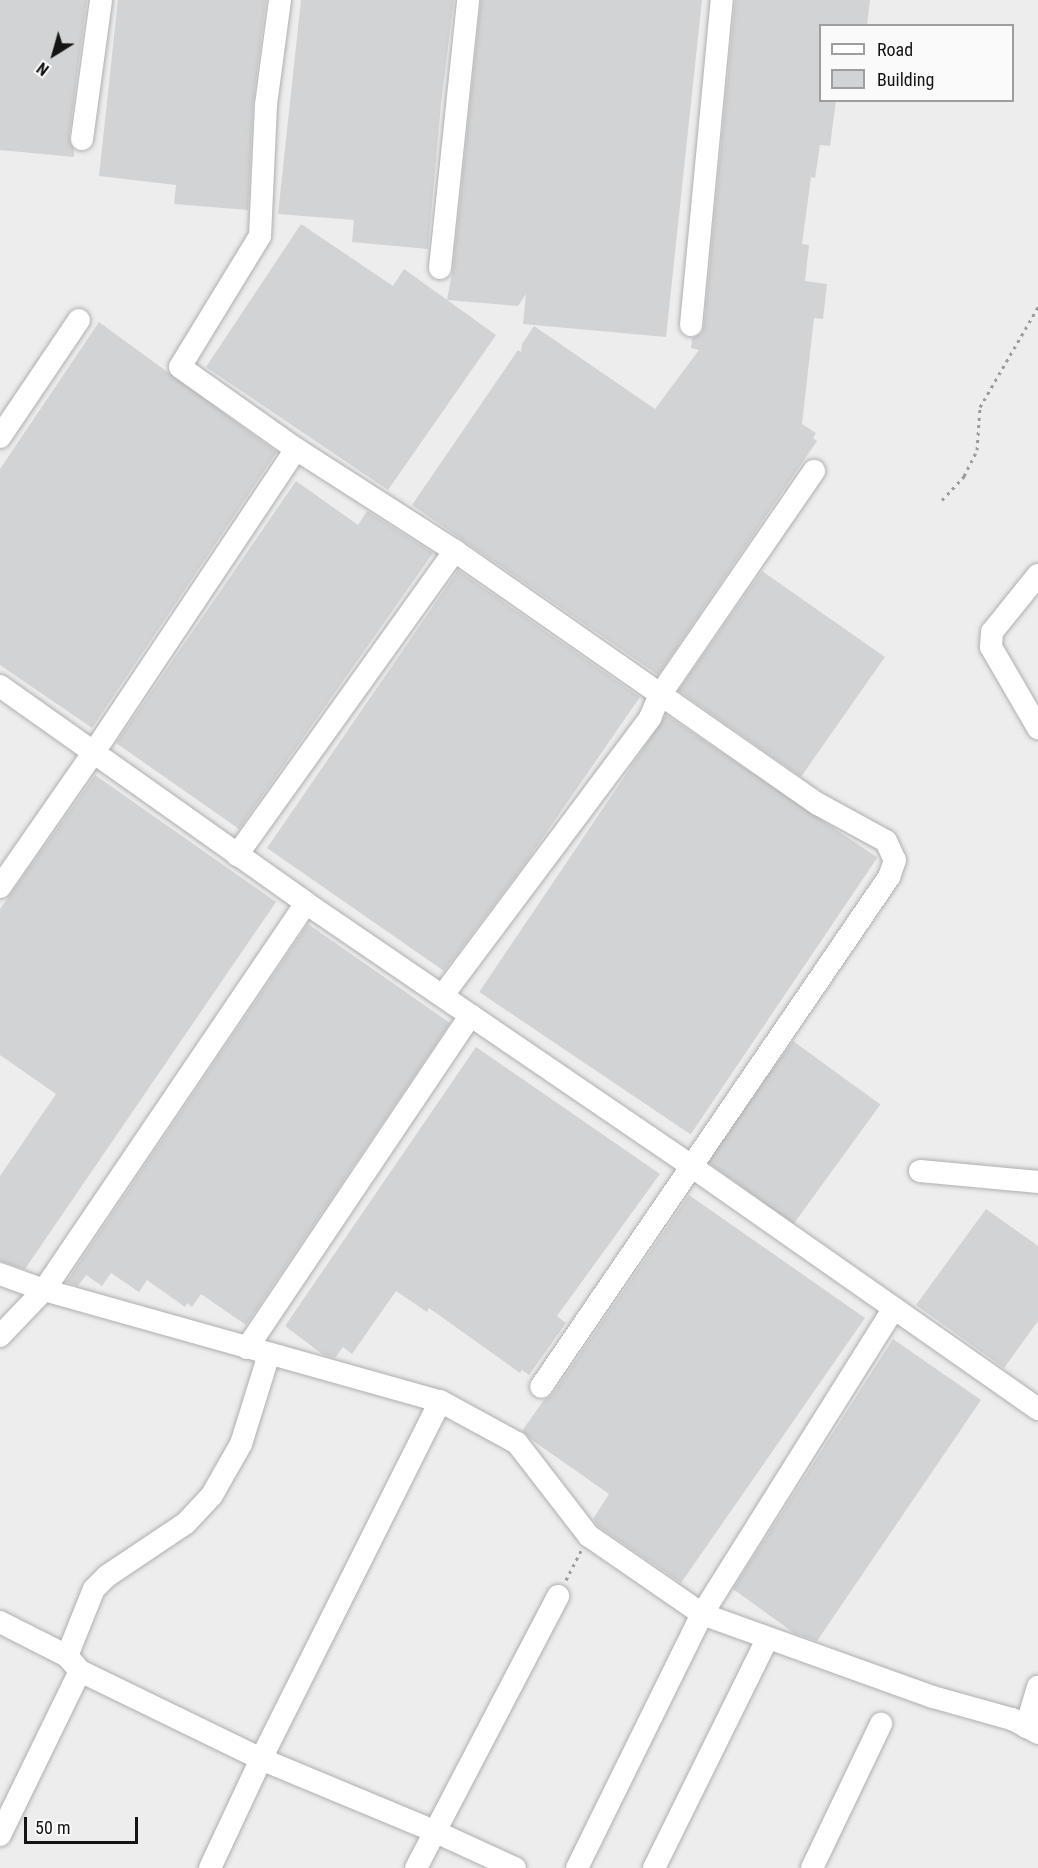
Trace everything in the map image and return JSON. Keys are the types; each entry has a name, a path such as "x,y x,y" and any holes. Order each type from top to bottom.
{"street":[{"path":"82,140 101,0"},
{"path":"280,0 266,105 260,236 180,367 296,449 455,551 818,804 886,841 895,860 889,878 541,1387"},
{"path":"440,268 468,0"},
{"path":"691,325 722,0"},
{"path":"0,437 79,320"},
{"path":"0,887 94,752 296,449"},
{"path":"443,995 650,718 660,695 814,471"},
{"path":"237,855 455,551"},
{"path":"1038,575 992,632 991,647 1038,728"},
{"path":"0,686 237,855 692,1166 1038,1409"},
{"path":"0,1336 44,1290 306,903"},
{"path":"247,1348 471,1015"},
{"path":"920,1171 1038,1182"},
{"path":"0,1274 44,1290 440,1401 517,1443 589,1536 702,1614 933,1697 1012,1719 1032,1730 1038,1687"},
{"path":"577,1868 702,1614 894,1308"},
{"path":"0,1835 73,1664 94,1589 106,1576 186,1523 212,1495 241,1444 269,1354"},
{"path":"210,1868 261,1759 435,1412"},
{"path":"416,1868 558,1596"},
{"path":"0,1622 73,1664 261,1759 434,1831 506,1866"},
{"path":"654,1868 767,1639"},
{"path":"812,1868 882,1724"}],"path":[{"path":"942,500 964,476 977,450 980,407 1038,307"},
{"path":"558,1596 589,1536"}],"building":[{"path":"0,0 87,0 69,137 74,157 0,150"},
{"path":"118,0 266,0 253,104 248,210 174,204 176,185 99,176"},
{"path":"301,0 454,0 441,104 428,249 352,242 354,220 278,214"},
{"path":"481,0 702,0 666,337 523,324 526,294 518,306 447,300 453,269"},
{"path":"735,0 870,0 867,24 819,24 819,102 836,102 830,146 820,145 815,178 811,177 802,244 809,245 805,281 827,284 823,319 814,318 802,424 816,433 813,438 817,441 658,675 412,505 518,350 521,352 522,344 534,326 655,409 699,350 691,348 692,338 702,333"},
{"path":"301,224 393,286 404,269 496,335 388,490 206,367"},
{"path":"99,322 277,452 92,728 0,665 0,469"},
{"path":"296,481 358,525 367,511 433,553 239,829 116,743"},
{"path":"458,570 640,697 526,862 444,971 267,848"},
{"path":"762,571 885,657 801,777 678,691"},
{"path":"666,715 877,858 691,1134 479,992"},
{"path":"95,775 276,902 25,1269 0,1261 0,1176 56,1094 0,1055 0,909"},
{"path":"308,924 450,1023 246,1325 201,1294 192,1307 187,1303 185,1307 147,1280 139,1292 111,1273 102,1286 86,1275 78,1286 66,1282"},
{"path":"793,1041 880,1104 793,1224 706,1161"},
{"path":"476,1047 660,1174 557,1316 566,1323 529,1375 522,1370 520,1373 429,1308 427,1312 396,1291 352,1354 343,1347 335,1358 322,1354 285,1326"},
{"path":"689,1195 865,1318 681,1583 598,1526 593,1519 609,1494 522,1431 544,1400 552,1395"},
{"path":"986,1209 1038,1246 1038,1321 1004,1368 916,1305"},
{"path":"893,1339 981,1400 817,1641 794,1633 733,1589"}]}
